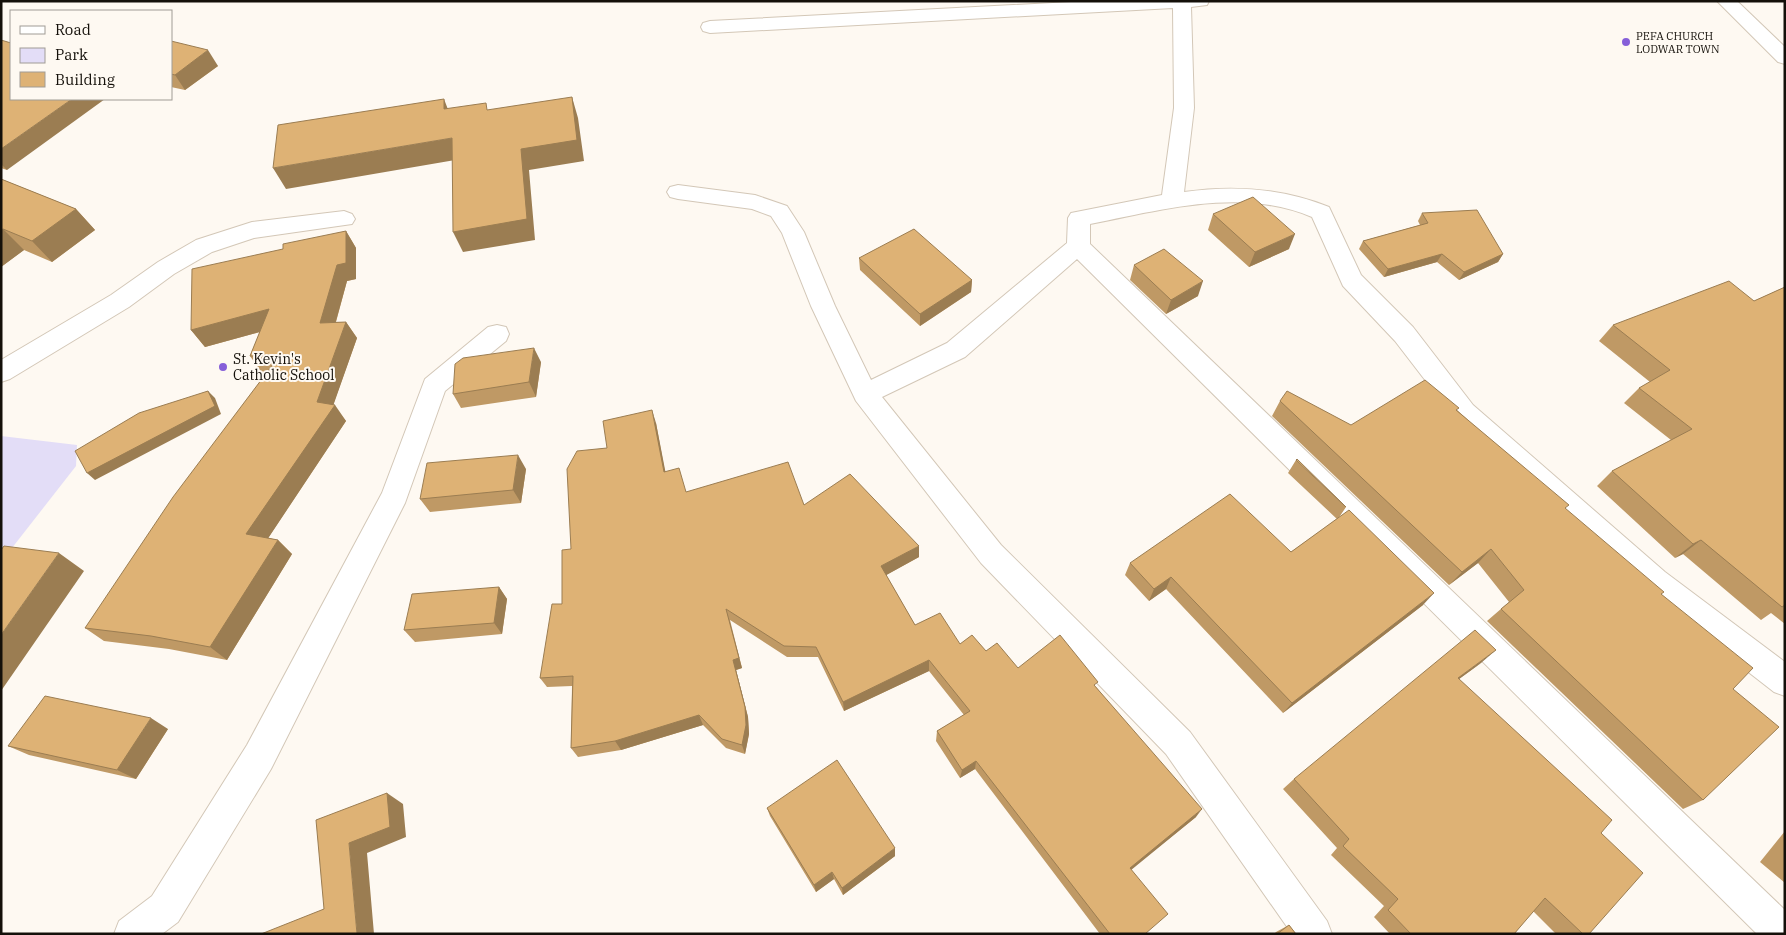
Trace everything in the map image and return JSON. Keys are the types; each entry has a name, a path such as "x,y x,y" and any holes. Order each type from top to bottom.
{"street":[{"path":"1726,1 1785,58"},
{"path":"710,27 1188,2 1184,108 1172,201"},
{"path":"678,192 755,202 779,211 793,232 823,306 865,394 991,554 1178,743 1314,934"},
{"path":"865,394 956,350 1078,246 1079,218 1194,198 1253,195 1297,202 1321,212 1351,280 1404,334 1464,412 1654,581 1785,681"},
{"path":"1,372 120,301 166,268 204,246 252,230 344,218"},
{"path":"1078,246 1783,934"},
{"path":"132,934 165,909 259,758 395,496 434,386 497,334"}],"green space":[{"path":"1,436 77,445 76,466 1,562"}],"building":[{"path":"1,40 10,43 10,100 71,100 1,149"},
{"path":"172,41 208,50 175,75 172,74"},
{"path":"572,97 577,140 521,149 527,219 453,232 452,138 273,168 278,125 444,99 444,109 486,103 487,110"},
{"path":"1,179 76,209 32,241 3,229 1,230"},
{"path":"1253,197 1295,234 1255,252 1213,214"},
{"path":"1477,210 1503,254 1464,272 1442,254 1388,269 1363,241 1428,223 1422,213"},
{"path":"914,229 972,280 920,314 859,258"},
{"path":"346,231 346,263 337,265 320,323 346,322 317,402 335,405 246,534 278,540 210,647 151,636 85,628 173,497 280,355 250,356 269,309 191,330 192,269 283,249 283,244"},
{"path":"1164,249 1203,281 1171,300 1134,265"},
{"path":"1729,281 1754,301 1785,287 1785,605 1782,607 1701,540 1693,544 1612,471 1692,429 1639,388 1670,370 1613,325"},
{"path":"534,348 529,382 453,394 455,364 463,358"},
{"path":"1425,380 1459,408 1456,410 1569,505 1565,508 1664,592 1661,594 1753,668 1733,689 1779,727 1703,800 1501,609 1524,590 1491,549 1462,572 1280,401 1287,391 1351,425"},
{"path":"208,391 215,406 87,473 75,451 139,413"},
{"path":"652,410 664,472 679,468 686,492 788,462 804,505 850,474 919,546 881,566 915,625 940,613 960,644 972,635 986,651 997,643 1018,668 1060,635 1098,682 1094,685 1202,809 1130,868 1168,914 1145,934 1110,934 976,761 962,770 937,731 970,711 929,660 843,702 816,647 784,646 726,609 739,658 733,660 745,707 746,725 742,745 722,739 699,715 615,741 571,748 573,676 540,678 552,604 562,604 562,550 571,549 567,469 577,451 607,448 603,421"},
{"path":"518,455 513,490 420,499 427,463"},
{"path":"1297,459 1346,507 1296,460"},
{"path":"1230,494 1291,552 1349,510 1434,593 1292,703 1171,577 1154,589 1130,563"},
{"path":"4,546 59,553 1,635 1,550"},
{"path":"499,587 494,623 404,630 412,594"},
{"path":"1475,630 1496,650 1458,678 1612,820 1601,833 1643,873 1589,934 1583,934 1545,898 1514,934 1411,934 1388,910 1398,899 1343,846 1349,839 1294,779"},
{"path":"45,696 151,718 117,770 8,746"},
{"path":"837,760 895,848 842,888 832,872 814,885 767,808"},
{"path":"387,793 390,827 349,843 357,934 261,934 324,909 316,820"},
{"path":"1289,925 1296,934 1277,934"}],"place":[{"name":"PEFA CHURCH LODWAR TOWN","path":"1626,42"},
{"name":"St. Kevin's Catholic School","path":"223,367"}]}
